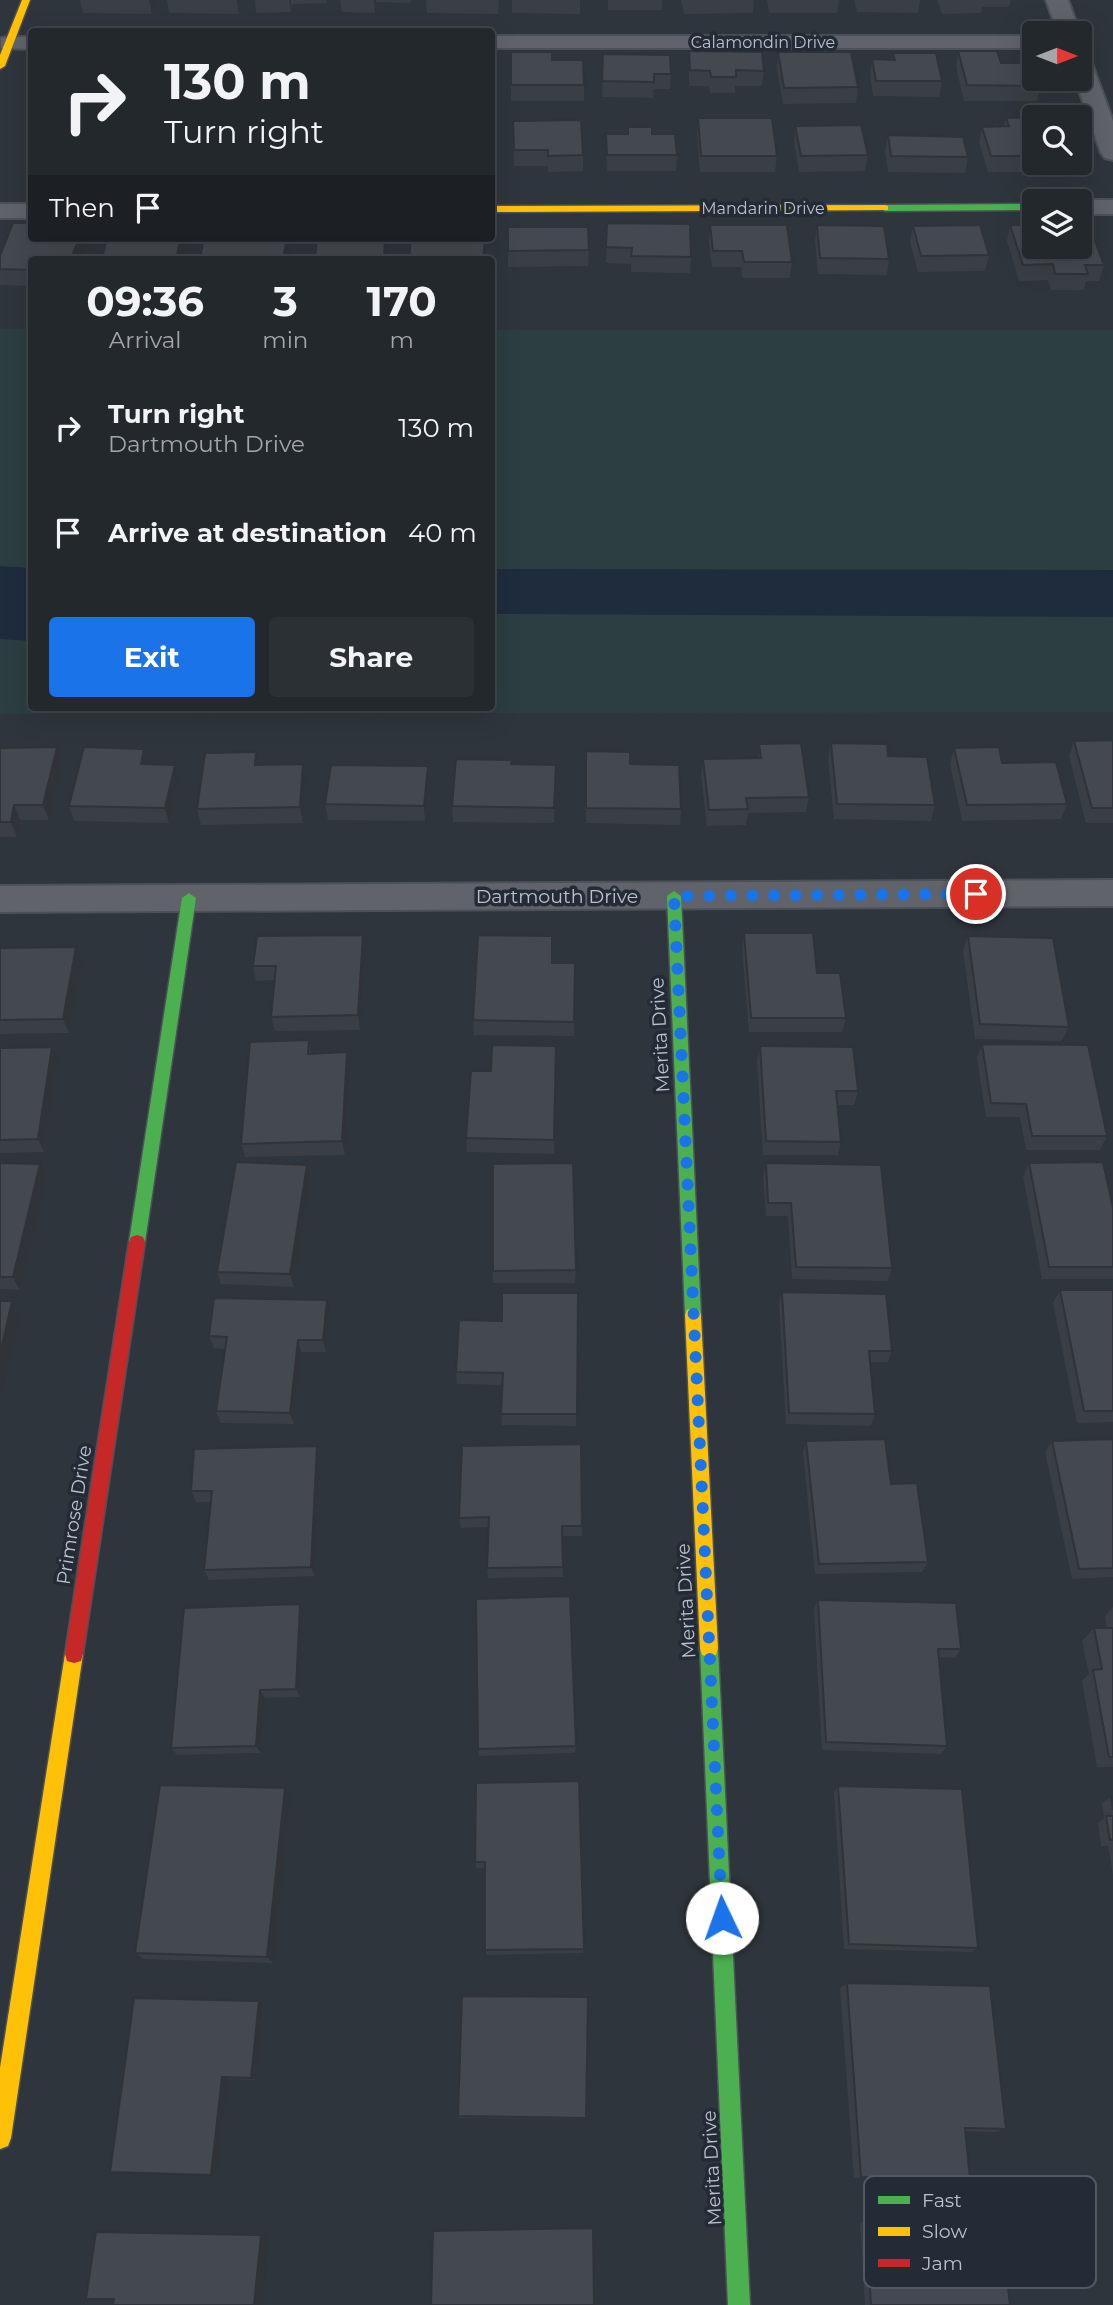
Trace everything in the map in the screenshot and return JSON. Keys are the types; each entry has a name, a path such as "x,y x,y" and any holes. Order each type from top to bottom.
{"street":[{"path":"0,66 26,0"},
{"path":"1057,0 1065,21"},
{"name":"Calamondin Drive","path":"495,42 1022,42"},
{"path":"9,43 28,43"},
{"path":"1091,91 1113,153"},
{"name":"Mandarin Drive","path":"495,209 1022,207"},
{"path":"1092,207 1113,207"},
{"path":"0,211 28,211"},
{"name":"Dartmouth Drive","path":"0,899 1113,893"},
{"name":"Merita Drive","path":"674,896 739,2305"},
{"name":"Primrose Drive","path":"0,2138 189,898"}],"shaded area":[{"path":"0,329 28,329 28,711 495,711 495,330 1113,330 1113,712 0,714"}],"water":[{"path":"0,566 28,568 28,641 0,639"},
{"path":"495,569 1113,570 1113,617 495,614"}],"building":[{"path":"689,51 762,52 764,71 736,70 736,77 711,77 710,71 690,70"},
{"path":"958,51 997,51 1001,63 1022,63 1022,86 967,85"},
{"path":"511,52 552,52 552,60 583,60 584,85 511,85"},
{"path":"778,52 851,52 858,87 784,88"},
{"path":"893,53 936,53 942,81 876,81 872,59 895,60"},
{"path":"603,54 670,55 671,74 654,74 654,82 602,81"},
{"path":"1022,117 1022,156 991,156 982,127 1009,126 1006,118"},
{"path":"698,118 772,118 777,156 701,156"},
{"path":"581,120 583,155 548,156 548,150 514,150 513,121"},
{"path":"861,125 868,155 801,156 795,126"},
{"path":"628,127 652,127 652,134 675,134 677,155 607,155 606,134 628,134"},
{"path":"888,135 963,137 968,157 891,156"},
{"path":"13,223 28,223 28,242 77,242 72,256 28,256 28,270 0,269 0,256"},
{"path":"607,223 690,224 691,257 631,256 632,248 606,247"},
{"path":"710,225 787,225 792,262 744,262 742,251 713,251"},
{"path":"817,225 884,226 889,259 820,258"},
{"path":"980,225 989,255 921,256 913,226"},
{"path":"1010,225 1022,225 1022,259 1092,259 1092,241 1095,241 1104,265 1085,265 1088,274 1055,274 1053,264 1023,265"},
{"path":"508,227 588,227 589,250 508,251"},
{"path":"106,242 180,242 177,256 103,256"},
{"path":"203,242 286,242 283,256 201,256"},
{"path":"317,242 385,242 384,256 315,256"},
{"path":"411,242 485,242 483,256 409,256"},
{"path":"1113,740 1113,808 1092,808 1074,741"},
{"path":"801,743 809,797 746,798 748,809 709,810 703,759 761,758 759,744"},
{"path":"831,743 887,744 888,756 927,757 935,805 837,804"},
{"path":"57,747 43,805 14,805 11,822 0,822 0,748"},
{"path":"84,747 144,749 141,764 175,765 165,808 69,806"},
{"path":"999,747 1002,763 1056,762 1067,804 967,805 954,748"},
{"path":"586,751 630,752 630,764 679,765 681,809 586,808"},
{"path":"256,752 255,765 303,764 300,807 197,809 205,753"},
{"path":"456,759 512,760 511,764 556,765 554,808 452,806"},
{"path":"331,765 428,766 424,806 325,804"},
{"path":"744,933 813,933 817,973 840,973 846,1018 751,1018"},
{"path":"363,935 358,1015 271,1017 276,966 253,966 257,936"},
{"path":"478,935 552,936 552,963 575,963 574,1022 473,1020"},
{"path":"968,936 1053,938 1069,1027 980,1024"},
{"path":"76,947 63,1019 0,1020 0,948"},
{"path":"309,1040 308,1054 347,1052 342,1141 241,1144 250,1042"},
{"path":"982,1044 1088,1045 1107,1136 1032,1136 1026,1104 991,1103"},
{"path":"492,1045 556,1046 554,1140 466,1138 471,1071 491,1071"},
{"path":"760,1046 853,1047 858,1091 836,1091 841,1142 766,1141"},
{"path":"52,1047 38,1139 0,1140 0,1048"},
{"path":"236,1162 307,1165 290,1274 217,1272"},
{"path":"1103,1162 1113,1208 1113,1267 1049,1267 1029,1163"},
{"path":"0,1163 40,1164 13,1277 0,1277"},
{"path":"573,1163 576,1270 493,1271 493,1164"},
{"path":"766,1163 881,1165 892,1268 796,1267 791,1203 768,1203"},
{"path":"1060,1290 1113,1290 1113,1411 1084,1411"},
{"path":"782,1292 886,1294 892,1351 869,1351 875,1414 789,1413"},
{"path":"502,1293 578,1293 577,1414 501,1414 503,1373 456,1372 459,1320 502,1321"},
{"path":"214,1298 327,1300 323,1340 298,1340 290,1413 216,1411 227,1337 209,1336"},
{"path":"0,1301 12,1301 0,1354"},
{"path":"885,1439 891,1484 917,1483 928,1562 819,1564 806,1441"},
{"path":"1113,1439 1113,1568 1079,1569 1052,1441"},
{"path":"581,1444 582,1526 562,1526 563,1567 487,1568 489,1517 459,1518 462,1446"},
{"path":"317,1446 311,1567 204,1570 212,1491 191,1491 194,1449"},
{"path":"570,1596 576,1746 478,1749 476,1599"},
{"path":"818,1600 956,1603 961,1649 938,1649 947,1746 826,1742"},
{"path":"300,1604 296,1689 260,1690 256,1746 171,1748 184,1608"},
{"path":"1094,1628 1113,1628 1113,1757 1109,1757 1093,1670 1102,1669"},
{"path":"579,1781 584,1949 485,1950 485,1862 475,1862 476,1783"},
{"path":"160,1785 285,1788 267,1957 135,1953"},
{"path":"838,1786 962,1789 978,1948 849,1944"},
{"path":"1106,1816 1113,1816 1113,1840 1110,1840"},
{"path":"847,1983 990,1986 1006,2129 965,2128 970,2176 861,2177"},
{"path":"462,1996 588,1997 586,2118 458,2116"},
{"path":"134,1998 259,2001 251,2078 222,2077 211,2175 110,2172"},
{"path":"593,2228 594,2305 431,2305 433,2231"},
{"path":"96,2232 261,2235 254,2305 113,2305 114,2299 86,2299"},
{"path":"870,2288 1008,2288 1010,2305 871,2305"}],"traffic: fast":[{"path":"885,208 1022,207"},
{"path":"674,896 693,1315"},
{"path":"137,1242 189,898"},
{"path":"709,1648 739,2305"}],"traffic: slow":[{"path":"0,66 26,0"},
{"path":"495,209 885,208"},
{"path":"693,1315 709,1648"},
{"path":"0,2138 74,1654"}],"traffic: jam":[{"path":"74,1654 137,1242"}],"route":[{"path":"722,1918 674,896 976,894"}]}
